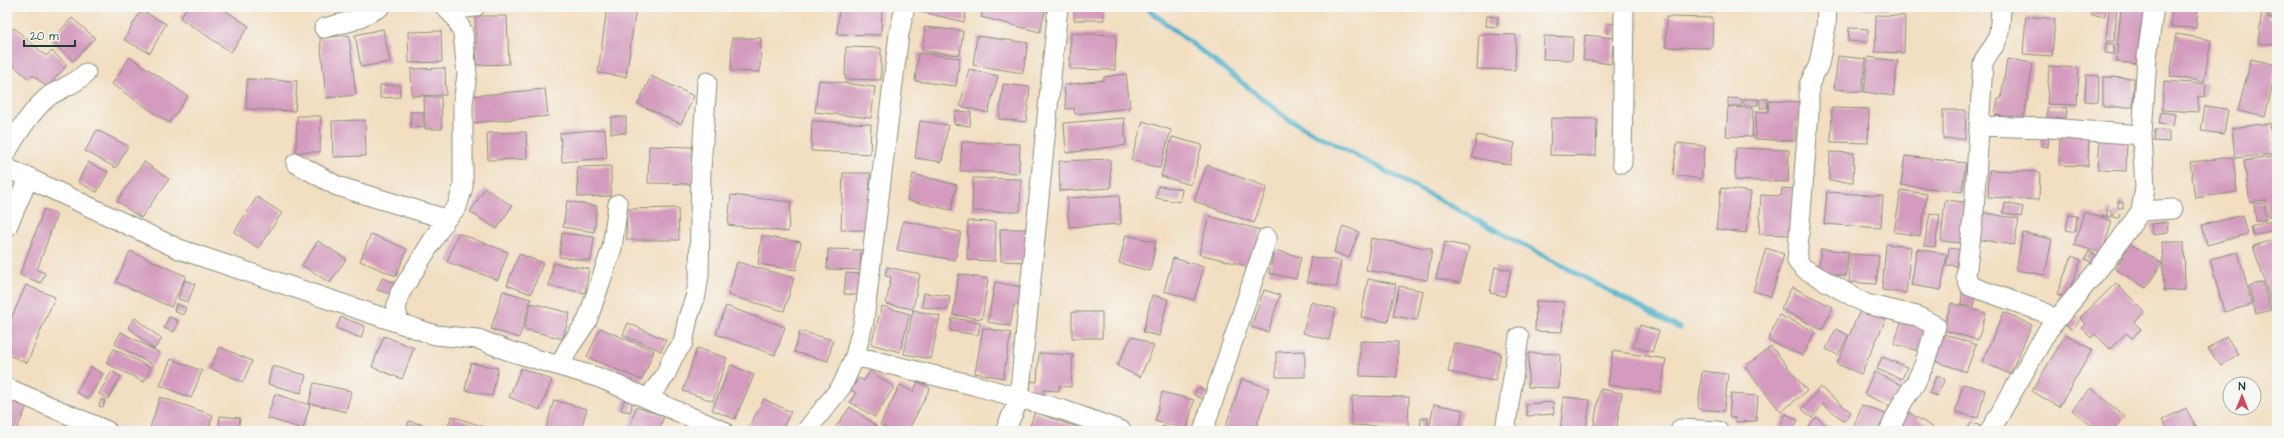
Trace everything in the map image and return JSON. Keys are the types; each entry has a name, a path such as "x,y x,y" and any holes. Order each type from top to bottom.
{"street":[{"path":"324,28 352,21 380,7"},
{"path":"448,9 475,7"},
{"path":"806,431 842,386 855,356 864,320 900,34 905,7"},
{"path":"1005,431 1019,399 1058,7"},
{"path":"1622,163 1624,7"},
{"path":"1827,7 1826,26 1818,64 1809,85 1809,112 1797,261 1804,268 1866,304 1917,316 1936,326 1918,378 1903,400 1889,431"},
{"path":"2001,7 1996,43 1986,54 1983,64 1974,210 1966,276 1970,286 2042,311 2056,320"},
{"path":"1990,431 2048,330 2106,260 2141,211 2145,187 2142,135 2147,57 2154,7"},
{"path":"400,323 396,309 400,293 446,219 457,207 463,187 463,104 467,74 464,34 456,18 448,9"},
{"path":"7,151 16,135 42,104 54,93 81,79 86,73"},
{"path":"652,400 654,390 665,376 673,357 683,343 688,318 696,295 699,275 701,170 707,82"},
{"path":"1979,126 2050,128 2142,135"},
{"path":"296,163 337,186 446,219"},
{"path":"7,168 29,177 179,249 372,316 400,323 435,335 478,339 509,351 600,378 723,431"},
{"path":"7,227 29,177"},
{"path":"560,366 568,349 587,321 612,248 618,204"},
{"path":"2141,211 2173,209"},
{"path":"1203,431 1267,238"},
{"path":"1506,431 1519,337"},
{"path":"855,356 973,385 1063,410 1122,431"},
{"path":"7,388 107,431"},
{"path":"1680,431 1680,429 1696,429 1718,431"}],"building":[{"path":"187,7 220,7 249,26 231,52 180,18"},
{"path":"607,7 636,7 626,77 598,73"},
{"path":"839,7 882,8 881,35 837,34"},
{"path":"919,7 967,7 964,22 918,11"},
{"path":"984,7 1046,7 1040,32 981,17"},
{"path":"1074,7 1103,7 1104,20 1074,20"},
{"path":"1715,7 1715,9 1700,8"},
{"path":"1861,7 1889,7 1889,10 1860,9"},
{"path":"2069,7 2081,7 2080,10"},
{"path":"2092,7 2106,7 2105,16 2091,15"},
{"path":"2109,7 2117,7 2114,41 2106,41"},
{"path":"2172,7 2198,7 2196,28 2171,27"},
{"path":"2271,7 2277,7 2277,19 2270,18"},
{"path":"2121,8 2148,10 2143,64 2116,62"},
{"path":"141,10 166,24 150,53 124,40"},
{"path":"2262,10 2268,11 2268,19 2277,20 2277,45 2258,43"},
{"path":"1876,15 1905,16 1904,53 1875,52"},
{"path":"475,16 507,16 509,64 477,65"},
{"path":"1487,16 1498,17 1497,27 1486,26"},
{"path":"2026,16 2055,19 2052,56 2023,54"},
{"path":"1666,17 1713,18 1712,48 1666,47"},
{"path":"72,18 95,38 73,61 51,41"},
{"path":"1608,23 1616,24 1615,34 1606,33"},
{"path":"925,27 963,31 960,55 922,51"},
{"path":"14,28 46,56 52,51 67,65 47,87 33,75 29,79 7,60 7,36"},
{"path":"1849,28 1868,29 1868,42 1848,41"},
{"path":"383,29 390,62 361,67 355,35"},
{"path":"441,31 442,62 409,63 408,32"},
{"path":"1071,33 1116,35 1115,70 1070,69"},
{"path":"1479,34 1516,35 1515,70 1477,69"},
{"path":"2177,34 2211,40 2204,82 2170,76"},
{"path":"349,35 356,95 326,98 320,38"},
{"path":"1585,35 1614,38 1611,64 1583,60"},
{"path":"977,36 1028,43 1023,73 973,65"},
{"path":"1544,36 1573,37 1572,60 1543,59"},
{"path":"732,38 761,38 760,72 731,71"},
{"path":"2106,43 2114,44 2113,54 2105,53"},
{"path":"846,47 881,48 881,80 845,79"},
{"path":"918,53 960,58 956,86 915,81"},
{"path":"1838,56 1866,59 1862,92 1834,89"},
{"path":"130,57 188,96 169,123 112,84"},
{"path":"1868,57 1898,61 1893,96 1864,92"},
{"path":"2007,59 2033,63 2024,119 1995,115 1998,99 2001,99"},
{"path":"2251,59 2277,65 2265,117 2238,111"},
{"path":"2049,66 2079,68 2077,105 2047,104"},
{"path":"445,68 446,95 412,96 411,69"},
{"path":"969,69 998,76 988,113 960,106"},
{"path":"1126,74 1130,108 1075,114 1074,108 1066,109 1064,85 1104,80 1104,77"},
{"path":"2086,75 2099,76 2098,102 2085,101"},
{"path":"651,76 694,96 681,124 638,104"},
{"path":"2103,77 2134,78 2133,107 2103,107"},
{"path":"247,79 297,81 295,111 246,109"},
{"path":"819,80 875,87 871,118 815,112"},
{"path":"2164,81 2206,84 2205,97 2198,96 2198,112 2162,110"},
{"path":"1003,84 1030,87 1026,122 999,119"},
{"path":"380,85 400,85 400,97 380,98"},
{"path":"545,89 548,116 472,123 470,96"},
{"path":"424,97 441,97 442,129 425,129"},
{"path":"1728,98 1742,99 1742,106 1728,106"},
{"path":"1744,99 1758,99 1758,105 1744,106"},
{"path":"1760,99 1768,99 1767,108 1760,108"},
{"path":"1769,101 1805,102 1804,118 1796,118 1795,141 1755,139 1756,111 1768,112"},
{"path":"2205,106 2228,109 2224,134 2201,131"},
{"path":"1728,107 1753,108 1752,137 1726,136"},
{"path":"1832,108 1869,109 1868,143 1831,142"},
{"path":"2047,108 2067,108 2066,118 2047,118"},
{"path":"1943,110 1966,110 1965,139 1943,139"},
{"path":"955,111 971,112 970,126 954,124"},
{"path":"410,112 423,112 423,127 411,128"},
{"path":"2161,112 2175,114 2173,126 2159,124"},
{"path":"297,116 321,116 320,152 296,152"},
{"path":"611,117 626,117 626,133 611,133"},
{"path":"1124,118 1126,145 1066,153 1064,123"},
{"path":"1551,118 1597,119 1596,156 1550,155"},
{"path":"365,120 366,156 333,157 332,121"},
{"path":"812,121 871,124 870,154 811,151"},
{"path":"920,121 948,125 942,162 915,158"},
{"path":"1143,121 1171,130 1160,168 1131,160"},
{"path":"2270,123 2273,154 2235,158 2232,128"},
{"path":"605,129 607,158 562,162 560,133"},
{"path":"97,130 128,146 116,168 85,151"},
{"path":"2155,130 2169,131 2169,142 2154,141"},
{"path":"526,132 527,159 488,160 487,133"},
{"path":"2060,133 2089,134 2088,166 2059,165"},
{"path":"1477,135 1515,143 1510,165 1472,157"},
{"path":"2042,135 2049,135 2048,147 2041,146"},
{"path":"1172,137 1202,145 1191,185 1161,176"},
{"path":"2100,137 2127,138 2126,171 2098,170"},
{"path":"962,142 1020,144 1019,173 960,171"},
{"path":"1677,143 1705,146 1701,179 1673,175"},
{"path":"649,146 694,147 693,184 648,183"},
{"path":"1736,148 1789,150 1788,182 1735,180"},
{"path":"1830,152 1854,153 1853,182 1829,181"},
{"path":"1905,156 1966,163 1962,192 1901,185"},
{"path":"2276,156 2277,215 2268,216 2266,200 2250,202 2244,161"},
{"path":"2233,157 2237,192 2195,198 2190,162"},
{"path":"1110,159 1111,188 1060,191 1059,161"},
{"path":"88,162 108,172 97,192 78,182"},
{"path":"144,162 169,179 141,218 117,201"},
{"path":"1207,165 1267,187 1254,223 1194,201"},
{"path":"611,166 611,196 578,197 577,167"},
{"path":"1989,170 2040,172 2039,200 1988,197"},
{"path":"843,173 870,173 869,230 841,230"},
{"path":"913,174 957,185 951,210 907,200"},
{"path":"973,178 1021,179 1020,212 972,211"},
{"path":"1158,186 1182,189 1180,202 1156,198"},
{"path":"485,188 512,206 497,229 470,212"},
{"path":"1721,188 1751,192 1746,233 1716,229"},
{"path":"1782,188 1793,189 1790,235 1759,234 1761,195 1781,196"},
{"path":"1901,190 1927,194 1920,236 1894,232"},
{"path":"1827,192 1883,196 1881,228 1824,224"},
{"path":"731,195 791,202 788,232 728,225"},
{"path":"1119,195 1121,224 1069,227 1067,198"},
{"path":"257,197 282,213 258,248 234,232"},
{"path":"1945,200 1973,203 1968,244 1941,241"},
{"path":"567,201 597,206 594,232 563,227"},
{"path":"2118,202 2123,202 2123,208 2118,208"},
{"path":"2005,203 2023,207 2021,217 2003,213"},
{"path":"2264,203 2266,220 2256,221 2254,204"},
{"path":"678,208 679,240 627,240 626,209"},
{"path":"44,209 57,214 37,270 45,273 41,283 20,275"},
{"path":"2107,210 2111,210 2111,217 2102,217 2102,215 2107,215"},
{"path":"1980,212 2019,219 2014,245 1975,239"},
{"path":"2084,212 2112,221 2102,253 2074,245"},
{"path":"1930,213 1940,215 1935,247 1924,246"},
{"path":"2113,213 2120,214 2119,218 2113,217"},
{"path":"2069,215 2077,216 2075,232 2066,230"},
{"path":"2243,215 2248,234 2207,245 2202,225"},
{"path":"1209,216 1261,230 1252,267 1199,254"},
{"path":"2277,219 2277,229 2253,236 2251,227"},
{"path":"903,221 961,232 955,260 897,250"},
{"path":"968,221 996,222 995,261 967,260"},
{"path":"2167,222 2168,233 2153,235 2151,224"},
{"path":"1343,226 1359,232 1349,258 1334,252"},
{"path":"1000,229 1030,229 1029,262 1001,261"},
{"path":"458,233 508,252 498,280 447,262"},
{"path":"562,233 594,237 591,261 559,257"},
{"path":"2023,233 2052,239 2045,275 2016,270"},
{"path":"371,234 407,249 396,276 360,261"},
{"path":"1126,235 1156,242 1150,271 1119,263"},
{"path":"762,236 801,242 796,270 758,264"},
{"path":"1371,238 1432,249 1427,280 1366,270"},
{"path":"2277,239 2277,302 2272,304 2253,246"},
{"path":"318,241 346,259 330,283 302,265"},
{"path":"1445,242 1469,247 1460,283 1436,278"},
{"path":"2162,242 2184,242 2185,290 2164,291"},
{"path":"1886,244 1911,247 1906,293 1882,290"},
{"path":"2130,244 2162,263 2146,288 2115,269"},
{"path":"1766,248 1784,254 1771,296 1753,291"},
{"path":"1949,248 1964,250 1962,266 1947,265"},
{"path":"828,249 861,250 860,270 827,269"},
{"path":"1821,249 1849,252 1846,276 1818,273"},
{"path":"1917,249 1947,254 1941,290 1911,285"},
{"path":"1274,250 1301,257 1296,279 1269,273"},
{"path":"130,251 186,276 171,307 116,282"},
{"path":"2089,251 2099,257 2094,264 2085,259"},
{"path":"2238,252 2252,305 2224,312 2210,259"},
{"path":"519,254 543,263 531,294 507,285"},
{"path":"1851,254 1879,256 1876,284 1849,282"},
{"path":"2072,256 2081,260 2066,298 2057,294"},
{"path":"1311,257 1341,261 1337,287 1307,282"},
{"path":"1173,258 1204,267 1194,300 1164,291"},
{"path":"737,262 794,278 784,311 728,295"},
{"path":"553,263 589,269 585,293 549,286"},
{"path":"887,267 920,274 913,309 886,304 891,277 885,276"},
{"path":"1495,267 1511,270 1505,296 1490,293"},
{"path":"846,273 861,274 859,295 844,294"},
{"path":"959,274 988,279 982,319 953,315"},
{"path":"382,278 394,282 390,294 377,290"},
{"path":"1368,279 1396,284 1388,322 1361,317"},
{"path":"185,280 195,284 188,302 178,299"},
{"path":"995,282 1026,288 1023,306 1014,305 1010,326 988,322"},
{"path":"2263,282 2271,310 2256,314 2249,286"},
{"path":"2116,283 2145,312 2134,322 2141,329 2132,338 2126,333 2110,349 2095,334 2091,338 2081,328 2086,324 2080,318"},
{"path":"26,285 55,297 27,363 7,354 7,328"},
{"path":"1399,286 1423,291 1417,320 1393,316"},
{"path":"1792,287 1833,307 1822,330 1781,309"},
{"path":"1264,290 1280,295 1268,332 1251,327"},
{"path":"503,291 531,299 519,338 491,329"},
{"path":"1962,292 1975,294 1974,307 1961,305"},
{"path":"924,293 950,296 948,310 922,307"},
{"path":"1152,295 1168,299 1159,336 1143,332"},
{"path":"1536,301 1564,302 1562,332 1535,331"},
{"path":"1311,302 1336,309 1329,340 1303,333"},
{"path":"531,303 570,313 563,339 524,329"},
{"path":"1951,303 1986,313 1978,340 1943,330"},
{"path":"176,304 186,308 183,315 174,311"},
{"path":"726,306 785,327 775,355 716,334"},
{"path":"882,306 910,314 900,352 871,344"},
{"path":"1861,308 1886,319 1861,374 1837,364"},
{"path":"913,310 940,316 931,359 904,354"},
{"path":"1072,312 1102,312 1102,338 1072,338"},
{"path":"2004,312 2032,325 2010,374 1982,362"},
{"path":"2071,314 2079,322 2072,330 2063,323"},
{"path":"1779,315 1815,331 1803,356 1768,340"},
{"path":"169,317 178,321 174,332 164,328"},
{"path":"341,317 365,326 361,338 336,328"},
{"path":"135,318 162,339 154,349 128,327"},
{"path":"952,318 980,322 978,335 950,331"},
{"path":"1901,322 1929,330 1922,352 1894,344"},
{"path":"628,323 666,340 661,351 623,335"},
{"path":"1640,325 1659,331 1652,352 1633,346"},
{"path":"600,328 654,351 642,380 587,357"},
{"path":"983,328 1011,333 1003,378 975,373"},
{"path":"1836,329 1848,335 1838,355 1826,349"},
{"path":"800,331 833,340 828,361 794,352"},
{"path":"121,332 160,353 153,365 115,344"},
{"path":"1941,333 1976,345 1966,372 1932,360"},
{"path":"2066,334 2092,350 2059,407 2032,391"},
{"path":"384,336 414,348 402,379 372,367"},
{"path":"1132,336 1154,346 1140,377 1117,366"},
{"path":"2226,336 2238,354 2221,366 2208,349"},
{"path":"1360,341 1398,342 1397,377 1360,376"},
{"path":"1454,343 1501,353 1495,381 1448,372"},
{"path":"1771,346 1807,391 1781,412 1745,367"},
{"path":"220,347 252,361 243,382 210,368"},
{"path":"697,348 727,358 713,401 683,391"},
{"path":"114,349 151,368 144,382 106,363"},
{"path":"1305,351 1305,377 1276,377 1276,352"},
{"path":"1613,351 1666,359 1661,392 1608,385"},
{"path":"1039,353 1073,355 1071,387 1059,386 1059,391 1043,390 1043,395 1030,394 1031,381 1037,382"},
{"path":"1529,353 1560,354 1559,388 1528,387"},
{"path":"1882,357 1907,367 1902,379 1877,369"},
{"path":"171,359 202,371 191,398 160,385"},
{"path":"471,363 498,368 492,396 465,390"},
{"path":"731,365 754,375 735,419 712,410"},
{"path":"272,366 306,375 301,393 268,384"},
{"path":"91,367 103,374 88,399 76,392"},
{"path":"521,368 552,380 540,410 509,397"},
{"path":"112,371 121,377 108,399 99,394"},
{"path":"870,371 894,387 875,417 850,402 856,393 851,390 859,378 864,381"},
{"path":"1702,371 1728,374 1724,411 1698,409"},
{"path":"1874,372 1904,386 1894,408 1864,394"},
{"path":"1937,375 1945,379 1937,396 1929,393"},
{"path":"1242,379 1269,388 1255,431 1224,431"},
{"path":"918,382 930,388 908,431 892,431 880,425 900,385 913,392"},
{"path":"314,383 351,391 346,412 309,403"},
{"path":"1963,384 1985,390 1978,418 1955,412"},
{"path":"1198,387 1208,392 1205,400 1194,395"},
{"path":"1820,387 1851,412 1844,421 1823,404 1812,418 1802,409"},
{"path":"2091,388 2125,417 2113,431 2098,431 2072,410"},
{"path":"1600,389 1622,393 1616,431 1593,431"},
{"path":"1162,392 1194,400 1187,429 1155,421"},
{"path":"275,394 310,405 303,429 267,418"},
{"path":"1731,394 1758,396 1756,421 1735,422 1735,418 1729,417"},
{"path":"1352,396 1409,397 1408,427 1351,425"},
{"path":"8,397 27,406 16,431 7,431"},
{"path":"160,397 213,415 208,431 159,431 150,428"},
{"path":"1564,397 1590,400 1586,431 1560,431"},
{"path":"625,398 633,400 630,412 621,410"},
{"path":"101,399 105,401 103,407 99,406"},
{"path":"764,399 791,412 781,431 747,430"},
{"path":"554,400 587,409 580,431 545,431"},
{"path":"1553,402 1554,414 1527,416 1526,404"},
{"path":"1434,404 1463,410 1459,431 1429,429"},
{"path":"1862,405 1890,416 1884,431 1852,431"},
{"path":"636,407 664,416 659,431 628,431"},
{"path":"850,407 877,426 873,431 833,431"},
{"path":"2186,408 2198,431 2168,431 2162,420"},
{"path":"1906,411 1934,428 1932,431 1894,431"},
{"path":"1035,412 1079,428 1077,431 1028,431"},
{"path":"1786,414 1798,420 1792,431 1779,431 1777,430"},
{"path":"220,416 240,418 238,431 218,431"},
{"path":"452,416 484,427 483,431 446,431"},
{"path":"1816,417 1834,431 1805,431"},
{"path":"1421,418 1428,418 1427,431 1420,430"},
{"path":"409,421 438,429 437,431 406,431"},
{"path":"1971,422 1980,426 1978,431 1968,429"},
{"path":"1163,426 1175,431 1161,431"}],"waterway":[{"path":"1145,7 1290,120 1679,328"}]}
